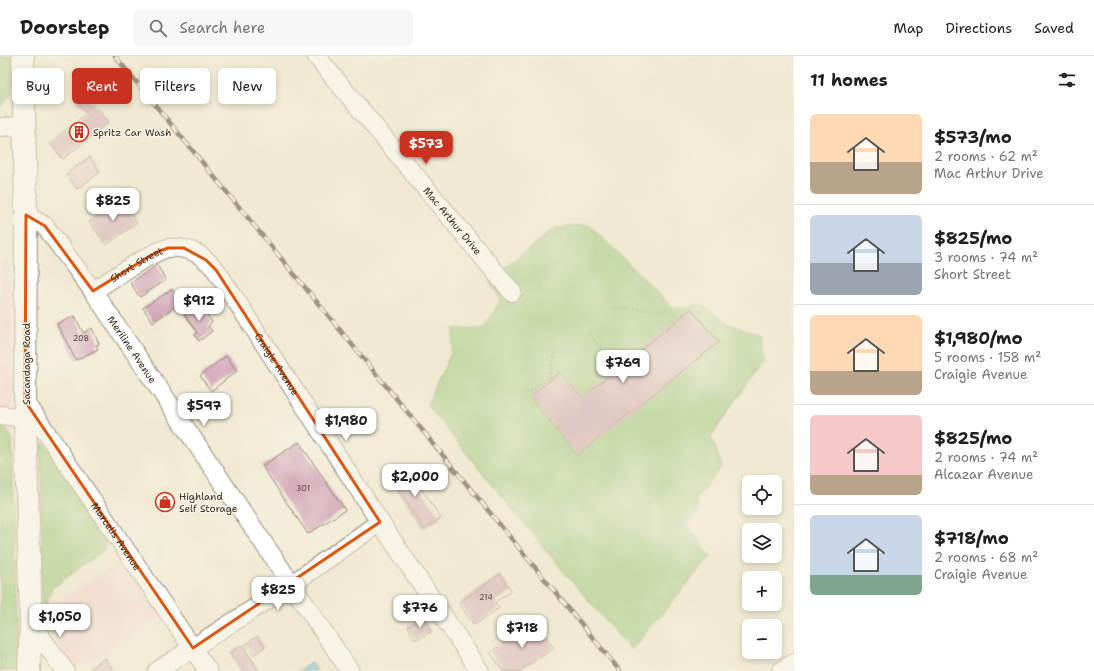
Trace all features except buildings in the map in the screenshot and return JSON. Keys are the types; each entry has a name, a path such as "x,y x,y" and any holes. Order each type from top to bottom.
{"main road":[{"name":"Sacandaga Road","path":"23,56 26,215 25,410 31,623 29,671"}],"street":[{"name":"Mac Arthur Drive","path":"322,58 512,292"},
{"path":"0,127 24,126"},
{"name":"Meriline Avenue","path":"26,215 45,226 93,291 350,671"},
{"name":"Short Street","path":"93,291 155,253 168,248 184,248"},
{"name":"Craigie Avenue","path":"184,248 197,253 216,270 380,522 480,671"},
{"path":"0,415 25,410"},
{"name":"Marcelis Avenue","path":"25,410 208,671"},
{"path":"157,671 292,584 380,522"},
{"path":"31,623 65,671"},
{"path":"781,671 794,663"}],"path":[{"path":"610,307 673,312 680,319"},
{"path":"589,334 618,369"},
{"path":"523,394 532,391 550,377 555,349"}],"highlighted area":[{"path":"26,215 45,226 93,291 155,253 168,248 184,248 206,260 216,270 380,522 193,648 25,401"}],"shaded area":[{"path":"0,261 9,261 13,393 12,439 17,671 0,671"},
{"path":"124,559 161,616 75,670 43,621 45,610"}],"green space":[{"path":"0,56 12,56 12,92 0,108"},
{"path":"589,225 672,307 685,309 699,304 726,323 759,335 763,362 711,436 721,467 696,498 698,513 686,525 711,556 631,650 564,572 427,405 452,351 454,329 484,328 501,300 489,280 555,228"},
{"path":"0,424 5,427 12,439 17,671 0,671"},
{"path":"45,444 109,535 103,550 51,589 47,603 42,603 41,446"}],"water":[{"path":"312,662 317,671 298,671"}],"railway":[{"path":"115,56 620,671"}],"place":[{"name":"Spritz Car Wash","path":"79,132"},
{"name":"Highland Self Storage","path":"165,502"}]}
